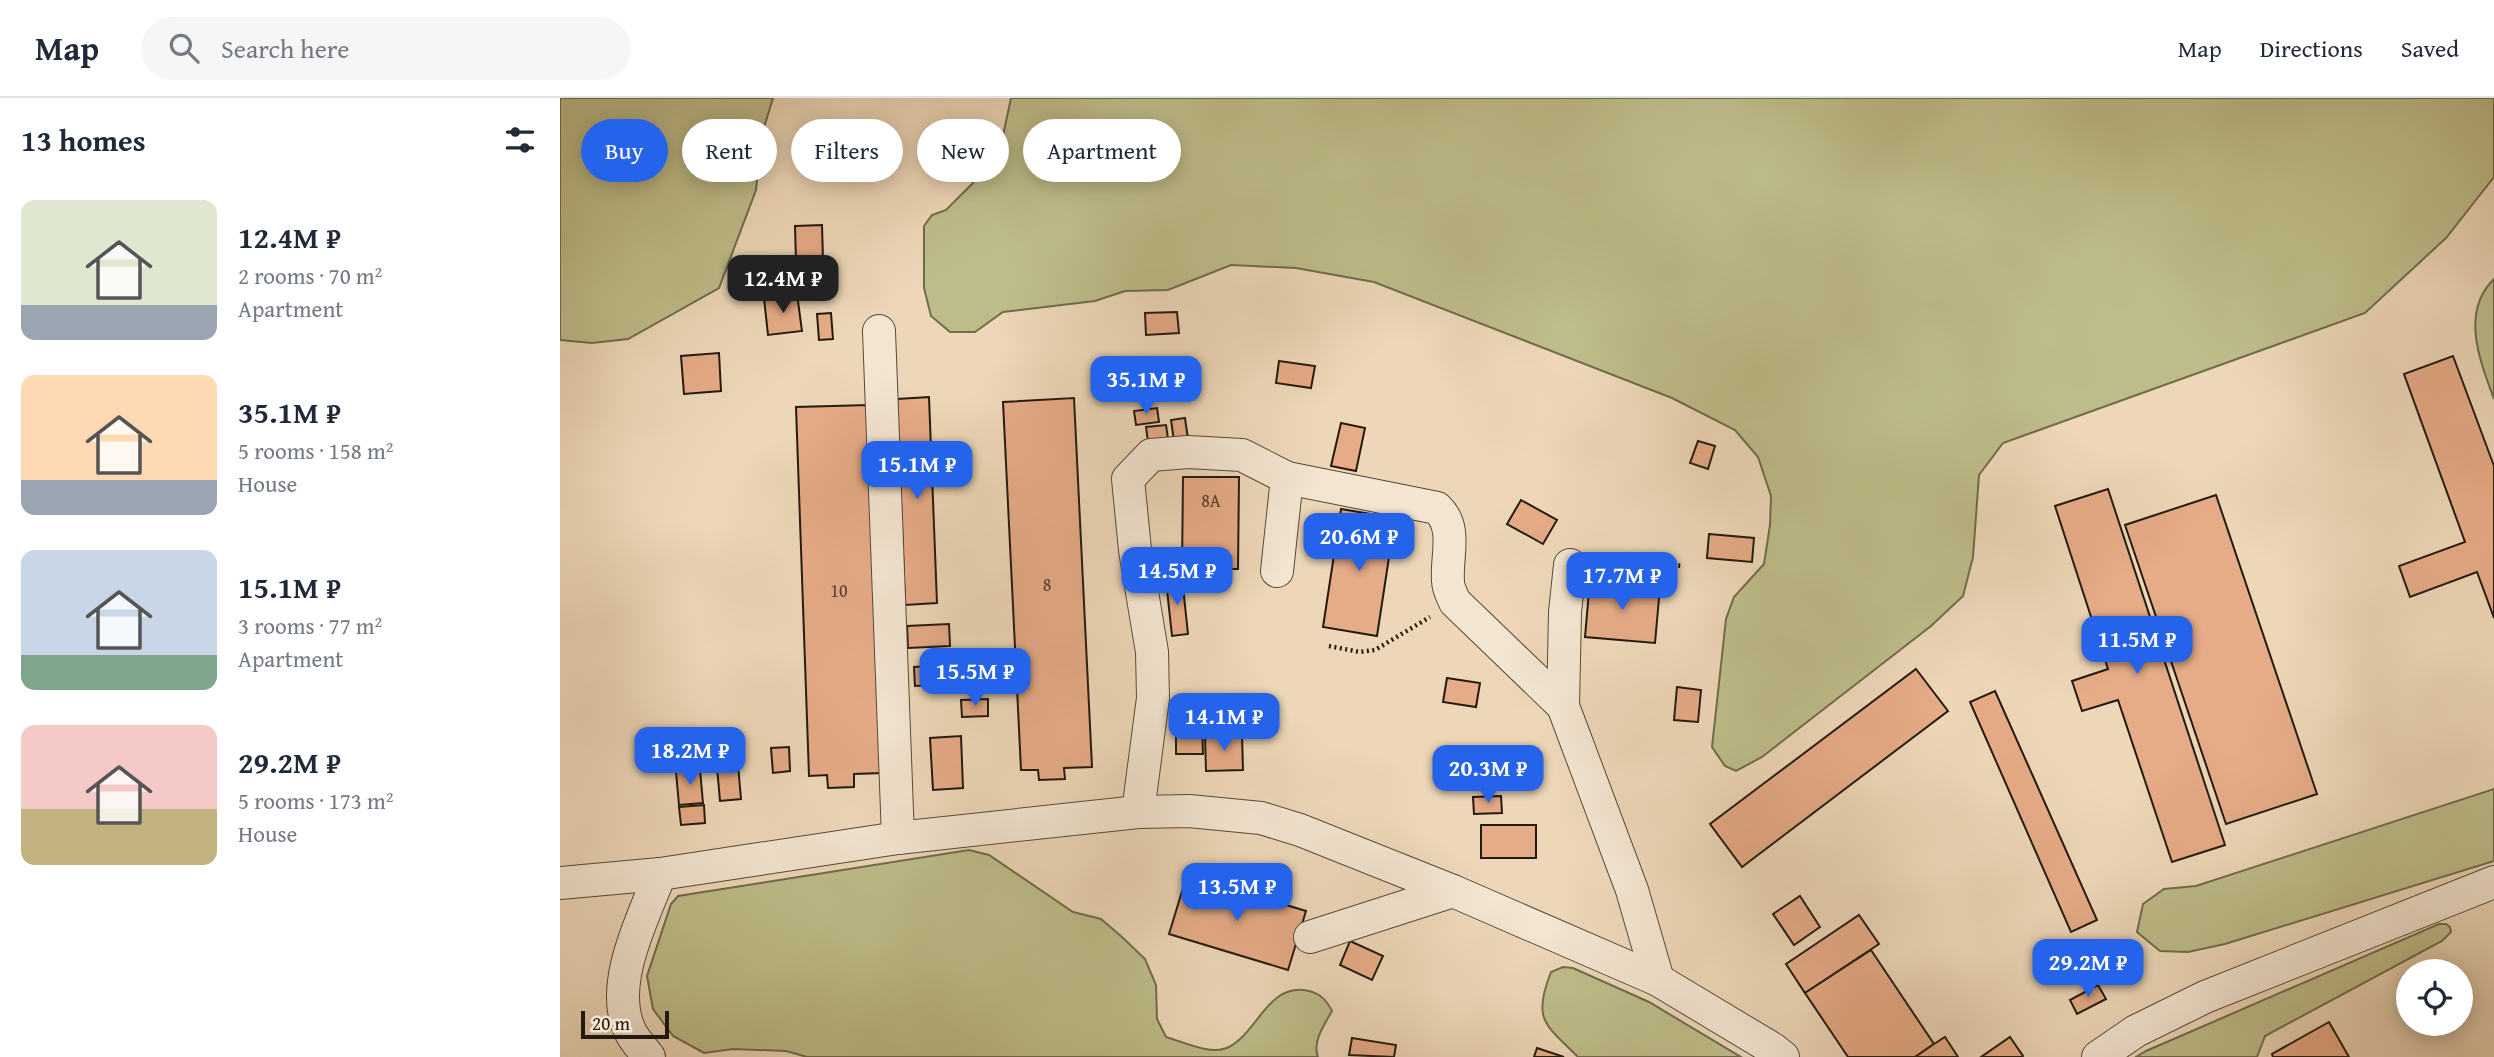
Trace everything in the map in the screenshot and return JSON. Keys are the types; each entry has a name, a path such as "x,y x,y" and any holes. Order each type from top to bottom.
{"street":[{"path":"880,331 898,838"},
{"path":"1138,812 1153,698 1152,652 1135,550 1128,480 1151,456 1188,452 1242,455 1287,478 1437,508 1447,517 1450,534 1447,584 1455,602 1563,706"},
{"path":"1277,571 1287,478"},
{"path":"1570,565 1565,612 1563,706 1632,890 1658,980"},
{"path":"561,886 898,838 1138,812 1189,811 1261,818 1300,830 1453,891 1658,980 1783,1057"},
{"path":"649,1057 630,1032 622,1004 625,974 660,874"},
{"path":"2098,1057 2136,1031 2205,997 2494,882"},
{"path":"1310,937 1453,891"}],"path":[{"path":"1570,565 1584,558 1683,566"},
{"path":"1329,646 1360,652 1375,650 1455,602"}],"shaded area":[{"path":"560,98 773,98 767,119 682,119 682,182 757,182 719,288 628,339 592,343 560,340"},
{"path":"1011,98 2494,98 2494,177 2446,238 2365,313 2003,443 1979,475 1973,557 1963,596 1931,626 1762,757 1736,771 1725,766 1712,747 1726,619 1734,597 1764,564 1771,496 1758,457 1735,430 1672,398 1374,282 1296,268 1231,265 1168,290 1125,291 1095,301 1003,312 975,332 950,332 931,316 924,288 924,226 932,215 946,210 973,182 1009,182 1009,119 1007,119"},
{"path":"2494,279 2494,399 2479,353 2475,321 2484,292"},
{"path":"2494,789 2494,861 2225,944 2188,952 2160,951 2137,932 2143,904 2164,889 2196,886"},
{"path":"969,850 989,855 1073,912 1101,919 1122,937 1145,959 1156,985 1157,1019 1166,1037 1206,1049 1229,1047 1284,993 1295,990 1309,991 1323,998 1332,1011 1318,1040 1318,1057 807,1057 786,1051 733,1049 704,1053 673,1036 653,1009 647,976 671,904 678,896"},
{"path":"2439,924 2450,927 2451,932 2442,941 2408,959 2396,959 2396,966 2265,1036 2257,1057 2136,1057"},
{"path":"1563,967 1573,968 1649,1002 1741,1057 1578,1057 1557,1037 1542,1011 1545,988 1551,972"}],"building":[{"path":"822,225 823,260 796,261 795,226"},
{"path":"797,294 802,331 768,335 764,298"},
{"path":"1177,312 1179,333 1146,335 1145,313"},
{"path":"831,313 833,339 819,340 817,314"},
{"path":"719,353 721,391 684,394 681,356"},
{"path":"2453,356 2494,466 2494,618 2477,572 2410,597 2399,566 2465,542 2404,374"},
{"path":"1279,361 1315,366 1311,388 1276,383"},
{"path":"929,397 937,603 905,605 897,399"},
{"path":"1074,398 1092,767 1064,768 1065,779 1039,780 1038,770 1021,770 1003,402"},
{"path":"869,405 883,773 854,774 854,787 828,788 827,775 809,776 796,407"},
{"path":"1157,408 1159,422 1136,425 1134,411"},
{"path":"1185,418 1188,439 1174,441 1171,420"},
{"path":"1341,423 1365,428 1356,471 1331,466"},
{"path":"1166,425 1168,439 1148,442 1146,427"},
{"path":"1698,441 1715,446 1708,469 1690,463"},
{"path":"1183,477 1239,477 1238,569 1182,569"},
{"path":"2108,489 2225,845 2172,862 2118,700 2082,711 2072,681 2108,669 2055,506"},
{"path":"2216,495 2317,794 2226,824 2125,525"},
{"path":"1521,500 1557,520 1543,544 1507,524"},
{"path":"1341,509 1395,518 1377,636 1323,627"},
{"path":"1709,534 1754,538 1752,562 1707,558"},
{"path":"1182,578 1188,634 1172,636 1166,580"},
{"path":"1590,580 1660,587 1655,643 1585,637"},
{"path":"949,624 950,646 908,648 907,626"},
{"path":"947,665 948,684 915,686 914,667"},
{"path":"1916,669 1948,711 1742,867 1710,824"},
{"path":"1447,678 1480,683 1476,707 1443,702"},
{"path":"1677,687 1701,690 1698,722 1674,720"},
{"path":"1995,691 2097,920 2071,932 1970,702"},
{"path":"988,699 988,716 962,717 961,700"},
{"path":"1176,723 1202,723 1203,754 1176,754"},
{"path":"1242,735 1243,770 1206,771 1205,736"},
{"path":"961,736 963,788 933,790 930,738"},
{"path":"789,747 790,771 773,773 771,748"},
{"path":"738,765 741,799 720,801 717,767"},
{"path":"700,770 703,803 679,805 676,772"},
{"path":"1501,796 1502,813 1474,814 1473,797"},
{"path":"704,805 705,823 681,825 679,807"},
{"path":"1481,825 1536,825 1536,858 1481,858"},
{"path":"1187,875 1306,911 1288,970 1169,934"},
{"path":"1800,896 1820,927 1794,945 1773,914"},
{"path":"1859,915 1879,944 1805,993 1786,964"},
{"path":"1350,941 1383,956 1372,980 1340,965"},
{"path":"1871,950 1934,1044 1915,1057 1848,1057 1805,993"},
{"path":"2098,985 2106,999 2077,1014 2070,1000"},
{"path":"2329,1022 2349,1057 2273,1057 2272,1054"},
{"path":"1945,1037 1958,1057 1915,1057 1934,1044"},
{"path":"2010,1037 2022,1057 1981,1057"},
{"path":"1352,1038 1396,1045 1394,1057 1349,1055"},
{"path":"1537,1048 1564,1057 1534,1057"}]}
